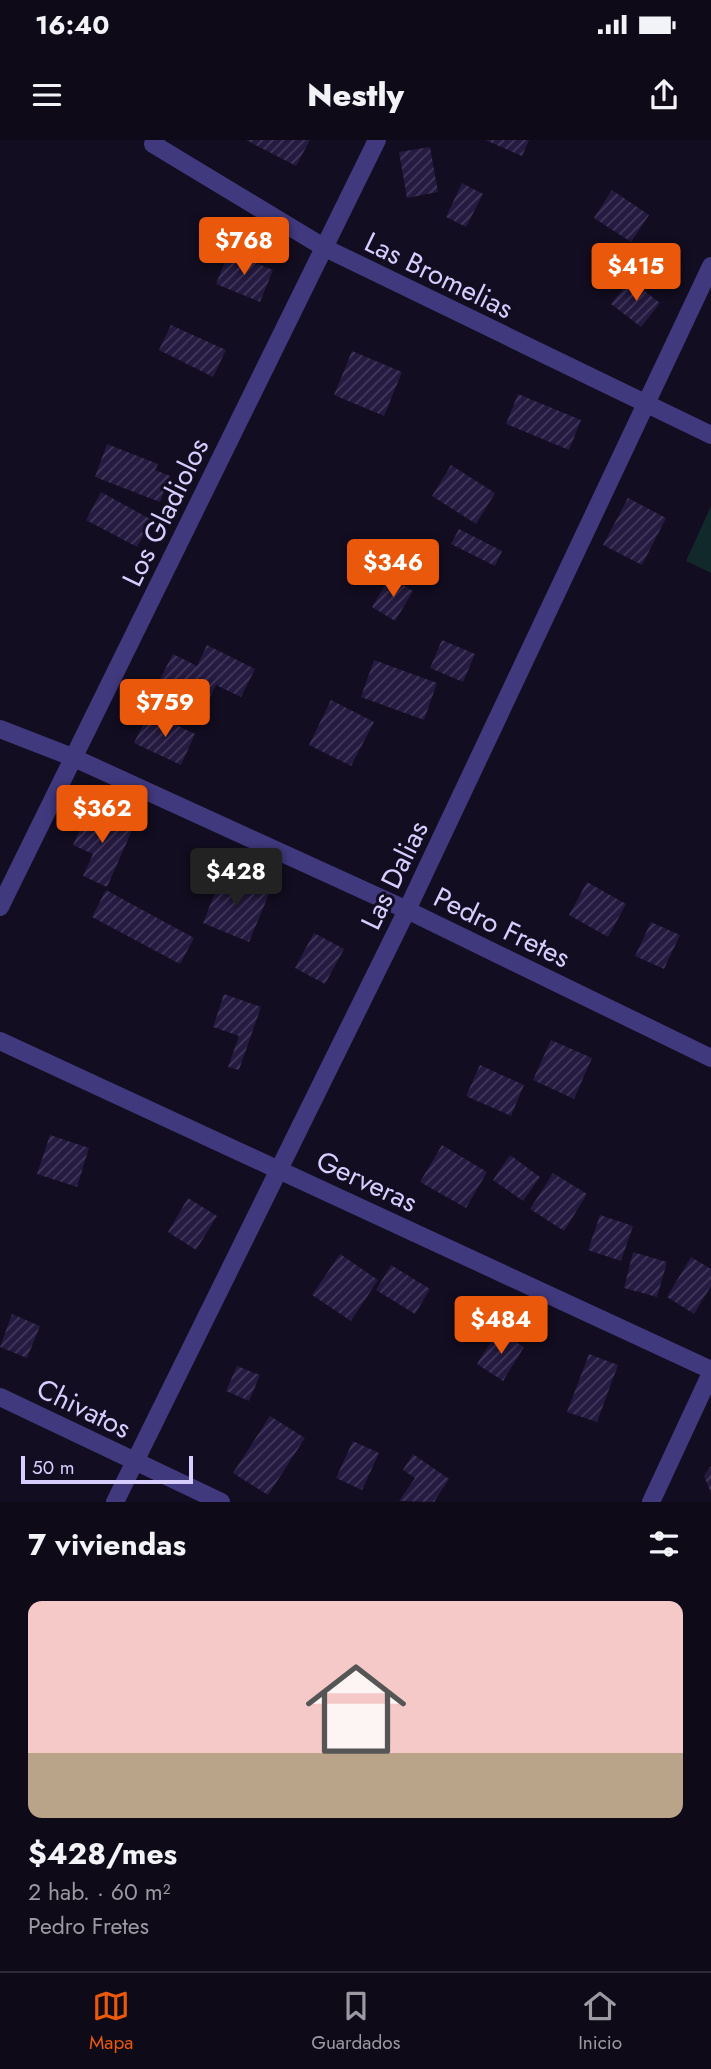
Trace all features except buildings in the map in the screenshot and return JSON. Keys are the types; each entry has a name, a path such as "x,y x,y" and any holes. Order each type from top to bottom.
{"street":[{"name":"Los Gladiolos","path":"0,907 377,140"},
{"name":"Las Bromelias","path":"154,142 324,248 711,435"},
{"name":"Las Dalias","path":"115,1502 407,910 711,266"},
{"name":"Pedro Fretes","path":"0,729 72,757 407,910 711,1058"},
{"name":"Gerveras","path":"0,1041 278,1168 711,1372"},
{"path":"651,1502 711,1372"},
{"name":"Chivatos","path":"0,1397 221,1502"}],"green space":[{"path":"711,506 711,573 686,561"}]}
